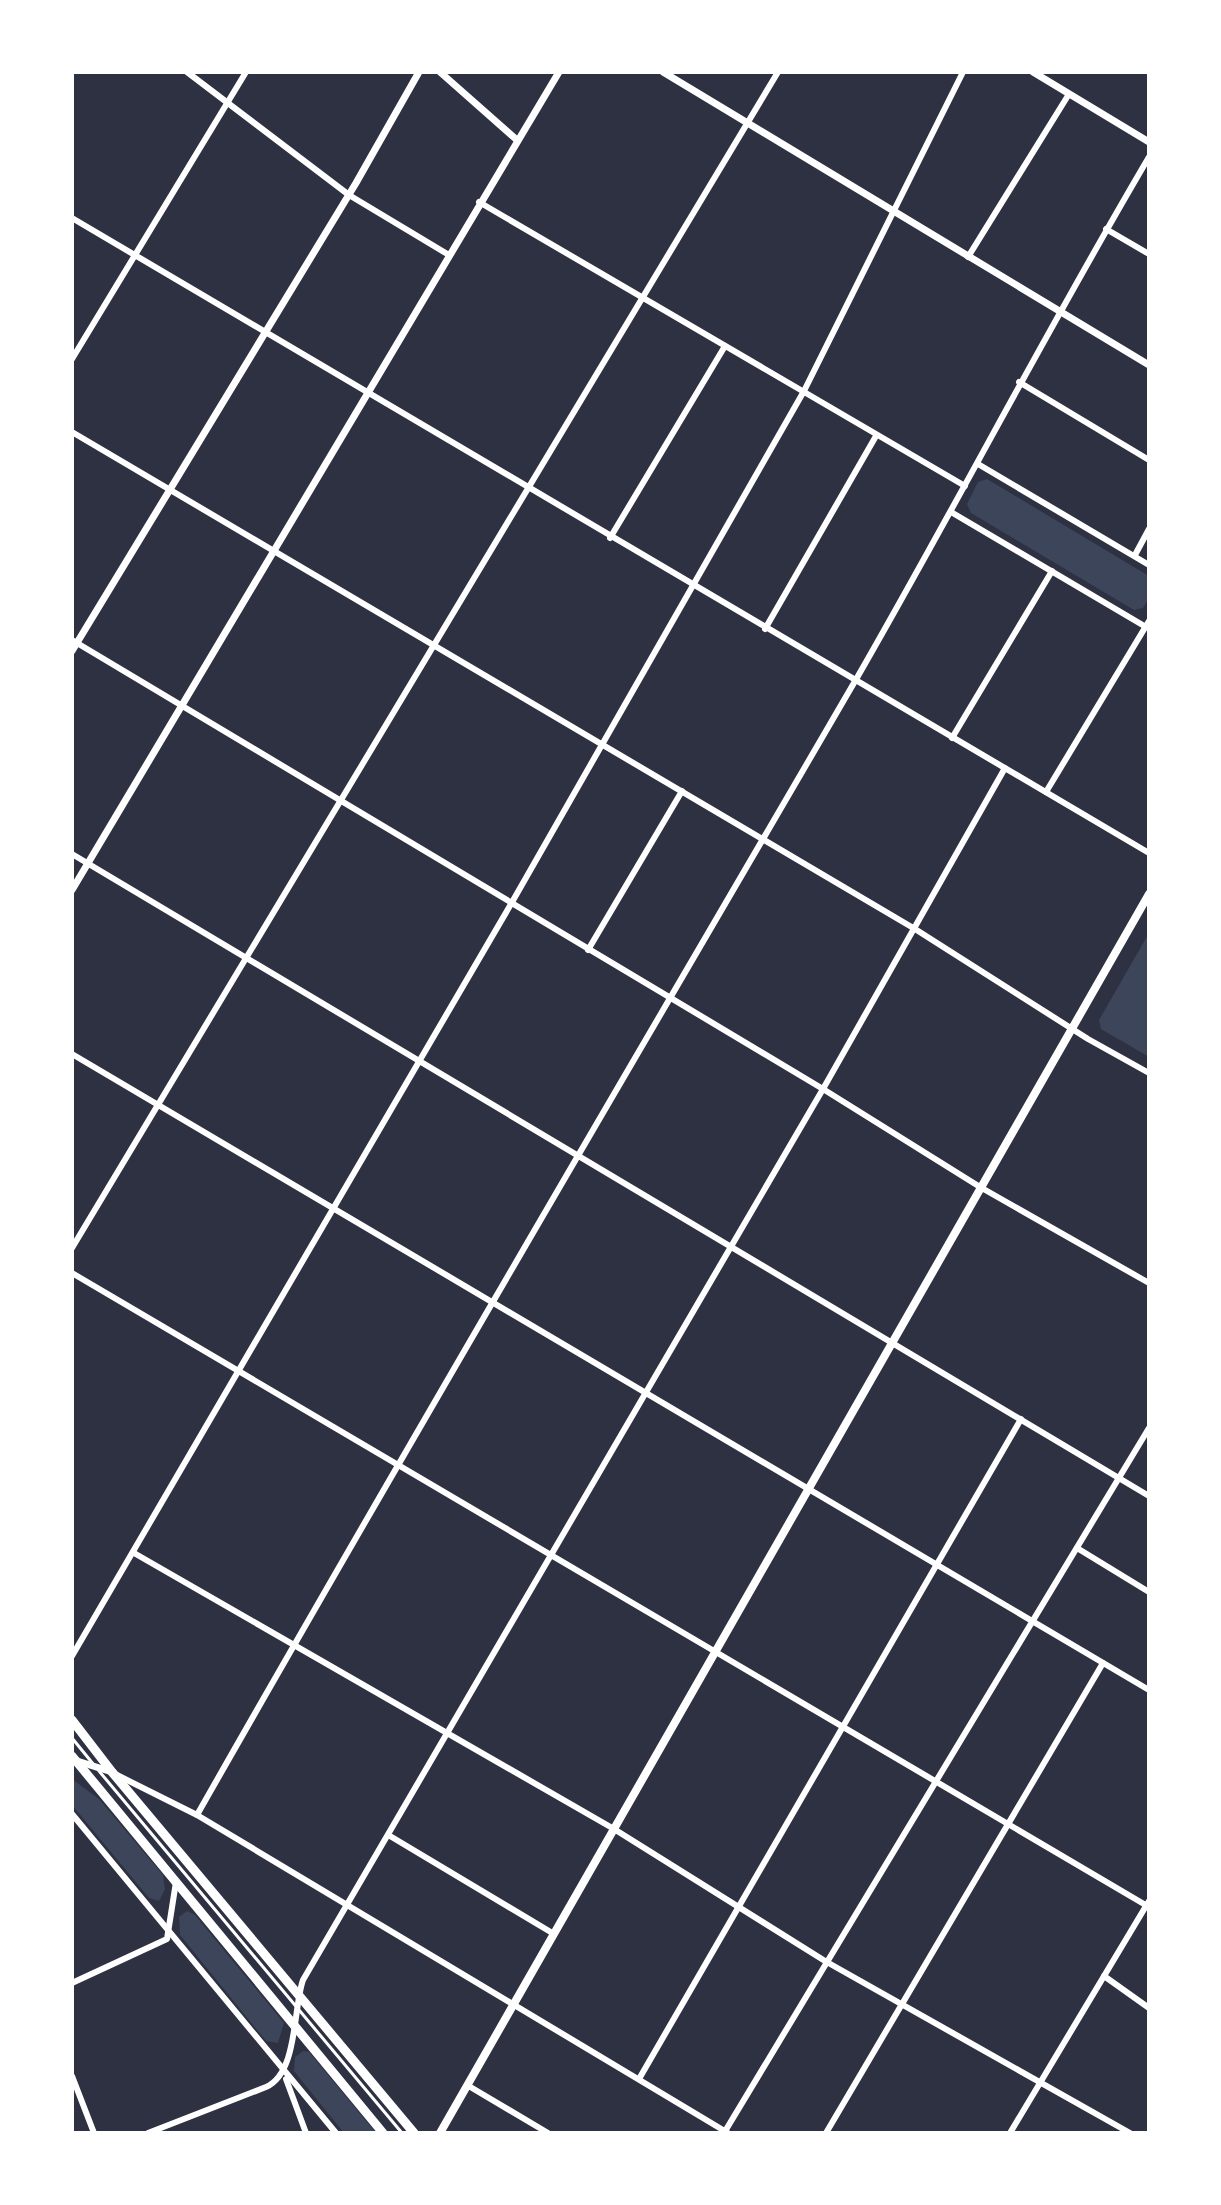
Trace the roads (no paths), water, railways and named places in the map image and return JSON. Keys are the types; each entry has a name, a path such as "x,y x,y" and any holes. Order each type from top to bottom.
{"main road":[{"path":"440,2133 1149,894"},
{"path":"72,1720 414,2133"},
{"path":"73,1758 383,2133"}],"street":[{"path":"187,72 349,195 449,255"},
{"path":"72,359 246,72"},
{"path":"72,651 74,642 171,490 349,195 419,72"},
{"path":"440,72 517,140"},
{"path":"72,890 559,72"},
{"path":"663,72 1149,365"},
{"path":"72,1248 342,801 433,644 646,298 778,72"},
{"path":"72,1656 511,904 804,391 890,211 963,72"},
{"path":"1033,72 1149,142"},
{"path":"968,257 1069,94"},
{"path":"197,1815 397,1465 854,681 978,464 1019,382 1149,157"},
{"path":"479,202 965,486"},
{"path":"72,218 693,587 1149,853"},
{"path":"1106,229 1149,254"},
{"path":"610,538 725,346"},
{"path":"1019,382 1149,460"},
{"path":"72,432 915,929 1071,1029 1149,1073"},
{"path":"765,629 876,436"},
{"path":"978,464 1149,565"},
{"path":"951,512 1147,624 1046,792"},
{"path":"1135,555 1149,529"},
{"path":"952,738 1052,571"},
{"path":"74,642 823,1089 980,1187 1149,1283"},
{"path":"148,2133 274,2083 283,2072 303,1980 390,1836 823,1089 1005,768"},
{"path":"588,950 682,791"},
{"path":"72,854 1149,1496"},
{"path":"72,1054 1149,1690"},
{"path":"72,1273 1148,1904 1010,2133"},
{"path":"639,2079 934,1564 1021,1419"},
{"path":"73,1758 112,1772 197,1815 725,2132 825,1961 1149,1428"},
{"path":"1077,1548 1149,1592"},
{"path":"134,1553 614,1829 825,1961 1130,2133"},
{"path":"826,2133 1103,1663"},
{"path":"72,1814 336,2133"},
{"path":"390,1836 554,1934"},
{"path":"72,1983 162,1943 170,1934 176,1882"},
{"path":"1104,1976 1149,2008"},
{"path":"283,2072 306,2133"},
{"path":"72,2076 94,2133"},
{"path":"467,2085 548,2133"}],"lane":[{"path":"72,1738 402,2133"}]}
